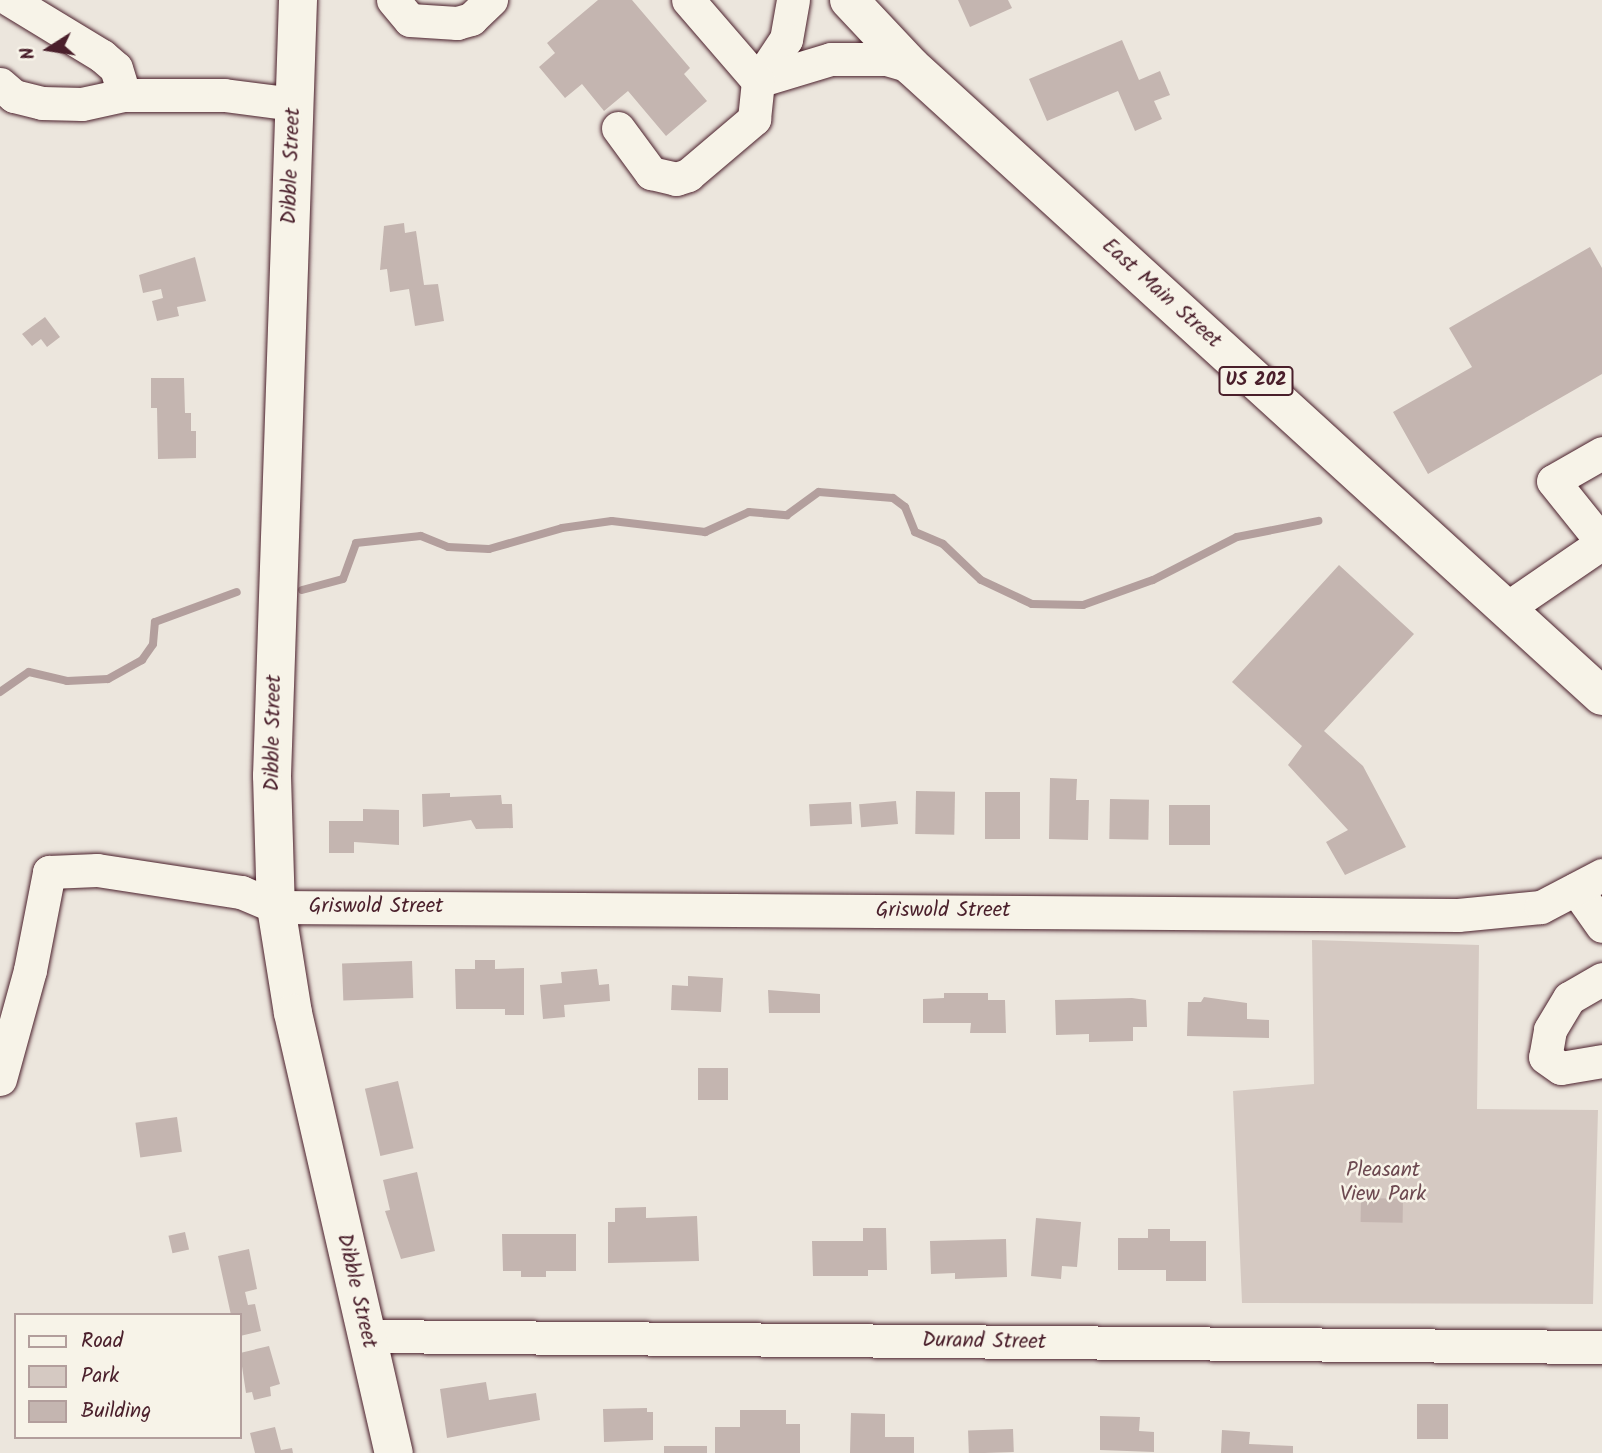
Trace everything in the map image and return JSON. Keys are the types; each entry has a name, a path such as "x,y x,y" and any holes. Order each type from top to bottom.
{"main road":[{"name":"Dibble Street","path":"298,0 272,776 276,907 293,1013 394,1453"},
{"name":"East Main Street","path":"849,0 911,66 1602,696"}],"street":[{"path":"10,0 103,56 116,68 124,95"},
{"path":"393,0 410,20 457,23 471,19 491,0"},
{"path":"688,0 758,81"},
{"path":"618,128 651,173 664,179 688,175 754,119 758,81 786,39 793,0"},
{"path":"758,81 831,59 886,59 911,66"},
{"path":"0,84 14,96 42,103 82,104 124,95 224,95 294,104"},
{"path":"1507,608 1602,543 1553,481 1602,453"},
{"path":"0,1079 30,970 49,872 97,870 240,892 276,907"},
{"path":"1589,882 1602,926"},
{"name":"Griswold Street","path":"276,907 1458,915 1541,906 1589,882"},
{"path":"1602,979 1569,998 1550,1030 1545,1057 1561,1068 1602,1061"},
{"name":"Durand Street","path":"366,1336 1602,1348"}],"green space":[{"name":"Pleasant View Park","path":"1312,940 1479,945 1477,1109 1598,1110 1593,1304 1242,1303 1233,1091 1314,1084"}],"building":[{"path":"598,0 632,0 690,68 684,74 707,101 666,136 628,91 604,111 582,84 565,98 539,67 555,53 547,43"},
{"path":"958,0 1008,0 1012,8 970,27"},
{"path":"1122,40 1139,80 1160,71 1170,95 1154,101 1162,119 1135,131 1118,91 1047,121 1029,79"},
{"path":"404,223 405,233 416,231 424,285 438,284 444,321 415,326 409,289 390,292 387,269 380,270 384,226"},
{"path":"1590,247 1602,268 1602,374 1428,474 1393,412 1472,367 1449,328"},
{"path":"195,257 206,301 177,307 179,316 157,321 152,301 163,298 161,289 143,293 139,275"},
{"path":"45,317 60,337 47,347 41,339 32,346 22,334"},
{"path":"151,378 184,378 185,413 191,413 191,431 196,431 196,458 158,459 157,408 151,408"},
{"path":"1339,565 1414,634 1324,731 1363,766 1406,847 1345,875 1326,842 1348,830 1288,765 1302,746 1232,682"},
{"path":"1050,778 1077,779 1076,800 1089,800 1088,840 1049,839"},
{"path":"916,791 955,792 954,835 915,834"},
{"path":"985,792 1020,792 1020,839 985,839"},
{"path":"450,793 450,797 501,795 502,804 512,804 513,828 476,829 471,820 423,827 422,794"},
{"path":"1110,799 1149,800 1148,840 1109,839"},
{"path":"896,801 898,824 861,827 859,804"},
{"path":"851,802 852,824 810,826 809,804"},
{"path":"1169,805 1210,805 1210,845 1169,845"},
{"path":"363,809 399,810 399,845 354,842 354,853 329,853 329,821 363,821"},
{"path":"475,960 495,960 495,969 524,968 524,1015 505,1015 505,1009 456,1009 455,969 475,969"},
{"path":"412,961 413,998 343,1000 342,963"},
{"path":"597,969 599,985 609,984 610,1001 564,1005 565,1017 543,1019 540,985 562,983 561,972"},
{"path":"688,976 723,978 721,1012 671,1010 672,985 688,986"},
{"path":"768,990 820,994 820,1013 769,1013"},
{"path":"944,993 988,993 988,1000 1005,1000 1006,1033 970,1033 971,1023 923,1023 923,999 944,998"},
{"path":"1204,997 1247,1003 1247,1019 1269,1020 1269,1038 1187,1036 1188,1002 1201,1002"},
{"path":"1055,1000 1146,1000 1147,1027 1133,1027 1133,1041 1089,1042 1089,1034 1056,1035"},
{"path":"698,1068 728,1068 728,1100 698,1100"},
{"path":"398,1081 414,1148 380,1156 365,1089"},
{"path":"177,1117 182,1152 140,1158 135,1123"},
{"path":"417,1172 435,1251 401,1259 385,1211 390,1210 383,1180"},
{"path":"1361,1198 1403,1199 1403,1223 1361,1222"},
{"path":"646,1207 646,1218 697,1216 699,1261 608,1263 608,1222 615,1222 615,1208"},
{"path":"1036,1218 1081,1222 1077,1267 1062,1266 1061,1279 1031,1276"},
{"path":"863,1228 886,1228 887,1270 868,1270 868,1276 813,1276 812,1241 863,1241"},
{"path":"1148,1229 1170,1229 1170,1241 1206,1241 1206,1281 1166,1281 1166,1270 1118,1270 1118,1238 1148,1238"},
{"path":"185,1232 189,1250 172,1253 168,1236"},
{"path":"502,1234 576,1234 576,1271 546,1271 546,1277 521,1277 521,1271 503,1271"},
{"path":"1006,1239 1007,1277 955,1279 955,1273 931,1274 930,1241"},
{"path":"249,1249 257,1289 245,1292 248,1305 255,1304 261,1331 242,1336 242,1313 231,1313 218,1256"},
{"path":"269,1346 280,1384 270,1387 271,1396 254,1400 252,1392 246,1393 242,1353"},
{"path":"486,1382 489,1400 536,1393 540,1420 447,1438 440,1389"},
{"path":"1417,1404 1448,1404 1448,1439 1417,1439"},
{"path":"647,1408 647,1412 653,1412 653,1440 604,1442 603,1409"},
{"path":"740,1410 786,1410 786,1424 800,1424 800,1453 715,1453 715,1427 740,1427"},
{"path":"851,1413 885,1414 885,1437 914,1437 914,1453 850,1453"},
{"path":"1100,1416 1140,1417 1139,1431 1154,1432 1154,1452 1100,1450"},
{"path":"275,1427 281,1450 292,1448 293,1453 255,1453 250,1433"},
{"path":"1013,1429 1014,1452 969,1453 968,1431"},
{"path":"1222,1430 1250,1432 1249,1444 1293,1446 1293,1453 1221,1453"},
{"path":"664,1446 707,1446 707,1453 664,1453"}],"waterway":[{"path":"302,590 343,579 356,543 421,536 448,547 489,549 562,528 612,521 705,532 749,512 787,515 819,492 893,498 905,507 915,532 943,544 981,580 1032,604 1083,605 1153,580 1237,537 1318,521"},
{"path":"0,692 29,672 67,681 108,679 142,660 153,644 155,622 237,592"}]}
